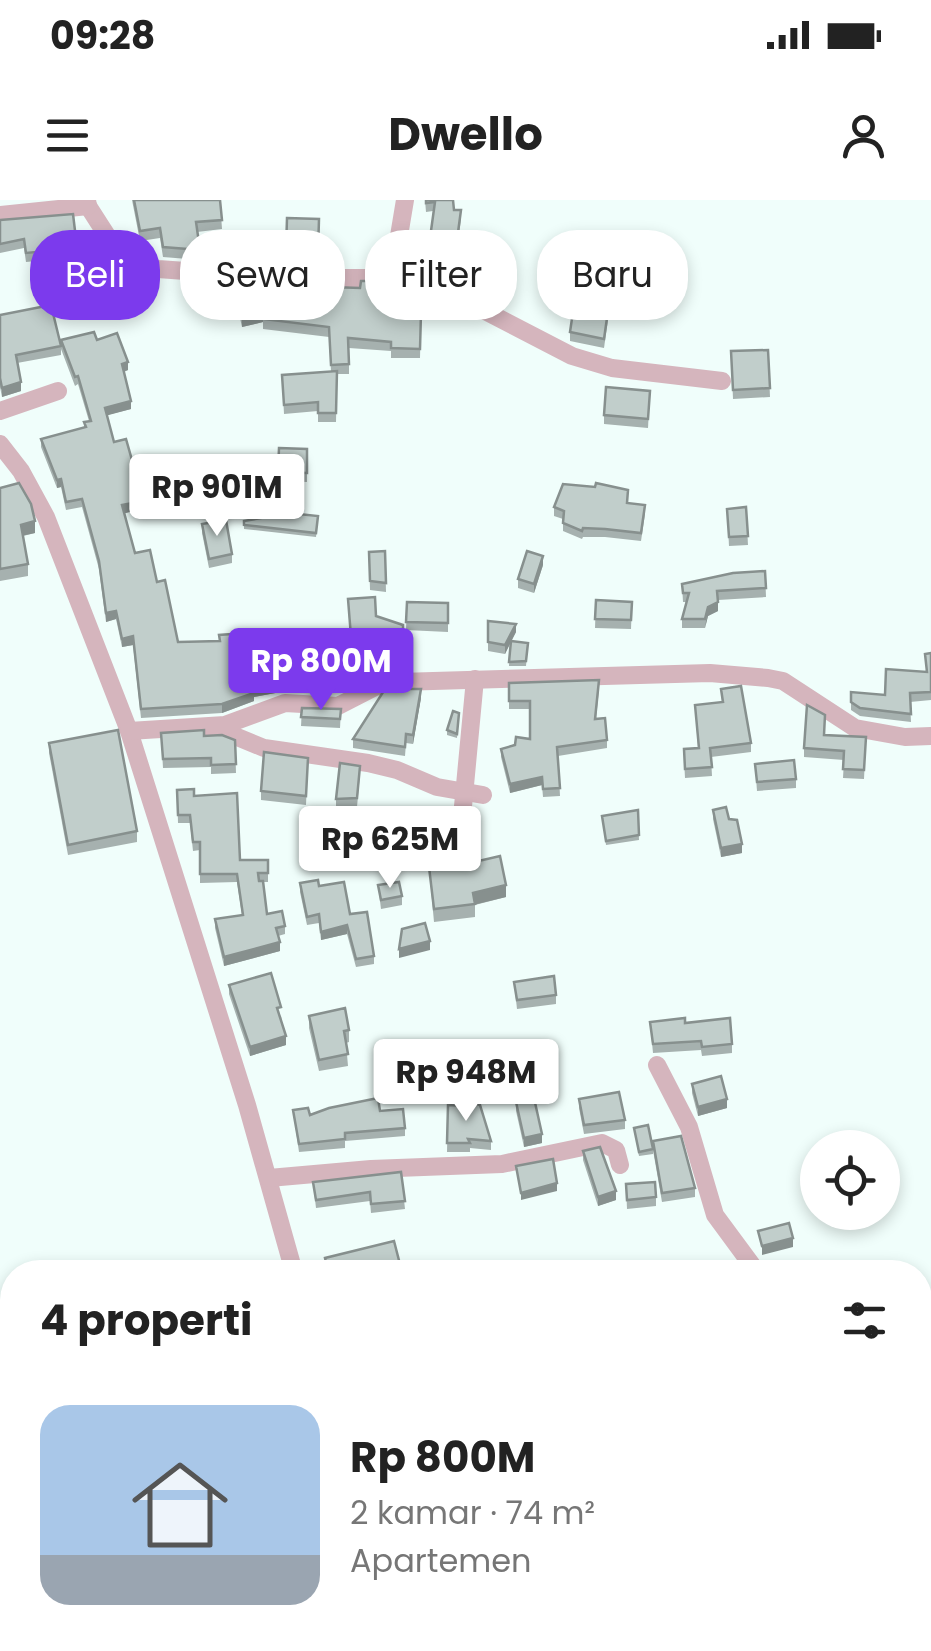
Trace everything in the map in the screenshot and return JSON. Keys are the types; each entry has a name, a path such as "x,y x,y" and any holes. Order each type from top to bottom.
{"street":[{"path":"401,230 406,200"},
{"path":"0,215 88,203 113,245 130,260 168,272 365,278"},
{"path":"503,320 572,356 612,368 722,381"},
{"path":"0,411 58,392"},
{"path":"0,444 21,471 46,517 129,731 269,1178 291,1260"},
{"path":"129,731 212,727 244,720 285,703 346,704 376,687 392,683 710,673 783,681 855,728 904,737 931,736"},
{"path":"462,817 474,794 474,679"},
{"path":"212,727 264,748 397,770 437,786 474,794"},
{"path":"657,1065 689,1127 714,1216 748,1260"},
{"path":"269,1178 502,1164 602,1143 616,1150 620,1165"}],"building":[{"path":"134,200 220,200 222,220 196,222 197,230 180,230 180,248 163,247 160,228 140,230"},
{"path":"426,200 453,200 454,210 461,210 458,230 431,230 435,202"},
{"path":"73,214 75,230 30,230 30,253 26,253 24,239 0,244 0,220"},
{"path":"287,218 319,219 319,230 287,230"},
{"path":"361,281 365,281 365,320 421,320 420,349 391,348 391,342 348,338 349,364 331,365 329,327 271,320 345,320 345,288 360,288"},
{"path":"30,309 30,320 55,320 61,346 16,355 21,382 2,388 0,378 0,315"},
{"path":"572,320 607,320 604,339 570,332"},
{"path":"94,332 97,340 117,333 128,362 122,364 131,401 105,408 114,442 126,439 132,460 139,459 143,484 133,485 138,502 122,505 135,553 150,550 157,582 165,580 178,642 220,641 219,635 245,633 245,641 292,638 294,661 284,662 286,682 254,689 254,693 222,704 141,709 133,636 122,639 116,611 106,613 99,561 82,499 66,502 61,479 57,480 41,439 86,427 84,422 91,421 78,376 75,377 61,340"},
{"path":"768,350 770,388 733,390 731,351"},
{"path":"337,371 336,413 318,413 318,402 284,405 282,375"},
{"path":"606,387 650,391 648,419 604,415"},
{"path":"279,448 307,449 307,473 278,472"},
{"path":"197,456 204,495 183,499 176,459"},
{"path":"19,483 35,521 21,525 28,564 0,569 0,488"},
{"path":"596,483 628,490 627,503 645,505 641,533 583,528 582,531 563,523 564,511 554,507 563,484 595,487"},
{"path":"746,507 748,536 729,537 727,509"},
{"path":"289,513 318,516 316,533 244,525 244,521"},
{"path":"226,520 232,554 209,559 202,524"},
{"path":"385,551 386,583 370,581 369,552"},
{"path":"527,551 543,556 534,584 518,579"},
{"path":"765,571 766,588 717,591 718,602 708,607 705,619 682,619 689,593 683,593 682,584"},
{"path":"375,597 376,616 403,625 403,650 352,649 348,599"},
{"path":"596,600 632,602 631,620 595,619"},
{"path":"407,602 448,603 448,623 406,622"},
{"path":"488,621 516,624 505,645 488,642"},
{"path":"511,641 528,643 526,661 509,662"},
{"path":"931,653 931,692 910,693 911,714 860,708 851,702 851,692 885,695 886,669 927,672 925,654"},
{"path":"599,680 595,719 605,718 607,740 557,747 560,788 543,789 542,777 510,784 501,749 515,745 516,737 530,739 530,701 509,701 509,683"},
{"path":"741,686 751,743 710,748 712,767 685,769 684,749 699,748 695,705 723,702 721,689"},
{"path":"385,689 421,689 413,735 406,734 405,747 353,739"},
{"path":"807,705 825,715 824,735 866,737 864,770 843,769 844,751 804,748"},
{"path":"302,708 341,709 340,719 301,717"},
{"path":"453,711 459,713 457,734 447,730"},
{"path":"118,730 137,831 68,845 49,743"},
{"path":"204,730 204,736 222,735 235,740 236,764 211,765 211,758 163,759 161,733"},
{"path":"264,752 308,758 306,796 261,791"},
{"path":"794,760 796,779 757,782 755,764"},
{"path":"340,763 360,766 357,798 336,799"},
{"path":"194,789 194,796 237,793 240,860 268,860 268,873 258,873 259,881 263,881 267,914 282,911 285,926 276,928 280,942 224,957 215,919 243,915 237,874 200,874 200,842 193,842 190,815 178,815 177,790"},
{"path":"726,807 729,819 737,820 742,844 721,848 713,810"},
{"path":"638,810 639,835 606,841 602,816"},
{"path":"468,853 470,863 500,856 506,885 473,893 475,904 434,909 429,867 447,865 446,856"},
{"path":"318,880 319,886 344,882 350,914 367,912 374,956 356,959 347,925 321,932 319,914 307,917 300,883"},
{"path":"399,882 402,896 381,900 378,885"},
{"path":"425,923 430,941 399,949 402,929"},
{"path":"271,973 286,1036 250,1047 229,985"},
{"path":"554,976 556,995 517,1000 514,982"},
{"path":"345,1008 348,1054 319,1060 309,1016"},
{"path":"685,1018 685,1023 730,1018 732,1044 653,1044 650,1022"},
{"path":"721,1076 727,1099 698,1107 692,1084"},
{"path":"619,1092 625,1120 584,1125 579,1099"},
{"path":"378,1098 380,1111 403,1109 405,1128 345,1133 345,1139 299,1144 293,1110 308,1108 310,1115"},
{"path":"534,1098 542,1134 524,1138 516,1102"},
{"path":"464,1099 480,1105 491,1141 468,1139 470,1143 447,1143 448,1105 465,1106"},
{"path":"648,1125 653,1149 639,1152 634,1128"},
{"path":"681,1136 695,1188 662,1193 653,1141"},
{"path":"600,1147 616,1191 598,1197 583,1151"},
{"path":"553,1159 557,1183 521,1193 516,1166"},
{"path":"401,1172 405,1201 371,1204 370,1192 316,1200 313,1182"},
{"path":"655,1182 656,1197 627,1200 626,1184"},
{"path":"789,1223 793,1238 762,1246 758,1231"},
{"path":"394,1241 399,1260 325,1260"}]}
